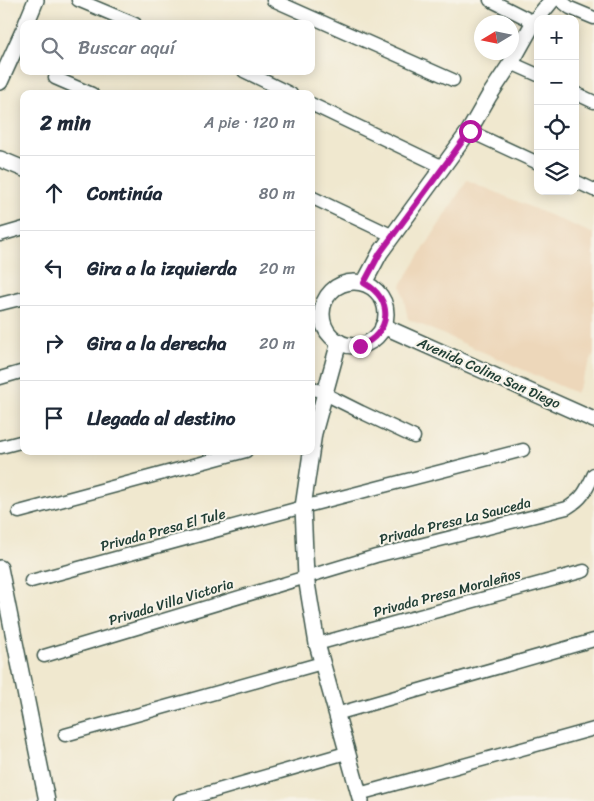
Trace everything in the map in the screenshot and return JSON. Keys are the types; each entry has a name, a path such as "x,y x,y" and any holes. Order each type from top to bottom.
{"street":[{"path":"28,20 36,0"},
{"path":"78,0 125,20"},
{"path":"273,0 453,80"},
{"path":"364,283 380,253 470,131 534,22 490,0"},
{"path":"540,15 552,0"},
{"path":"560,0 570,8 594,18"},
{"path":"0,82 5,58 20,35"},
{"path":"511,63 534,73"},
{"path":"252,75 283,90"},
{"path":"55,78 83,90"},
{"path":"579,95 594,102"},
{"path":"315,106 443,168"},
{"path":"470,131 534,162"},
{"path":"0,160 20,168"},
{"path":"579,183 594,190"},
{"path":"315,199 392,236"},
{"path":"0,235 20,229"},
{"path":"352,282 364,283 373,288 382,301 386,316 384,326 374,338 360,346 350,346 339,342 330,335 324,325 318,299 340,285 352,282"},
{"path":"0,304 20,299"},
{"name":"Avenida Colina San Diego","path":"384,326 594,420"},
{"path":"315,416 318,390 339,342"},
{"path":"0,378 20,372"},
{"path":"318,390 414,437"},
{"path":"1,447 20,442"},
{"name":"Privada Presa El Tule","path":"31,581 522,450"},
{"path":"19,512 231,455"},
{"path":"310,455 303,507 306,577 322,663 360,797 594,729"},
{"name":"Privada Presa La Sauceda","path":"306,577 376,556 567,508 579,501 586,492 594,474"},
{"path":"0,568 47,801"},
{"name":"Privada Presa Moraleños","path":"318,644 584,571"},
{"name":"Privada Villa Victoria","path":"44,656 306,577"},
{"path":"336,714 594,640"},
{"path":"65,735 322,663"},
{"path":"180,801 346,753"}],"shaded area":[{"path":"467,180 594,234 594,353 576,393 408,319 401,285"}],"route":[{"path":"360,346 370,342 378,335 384,326 386,316 380,296 373,288 364,283 380,253 470,131"}]}
